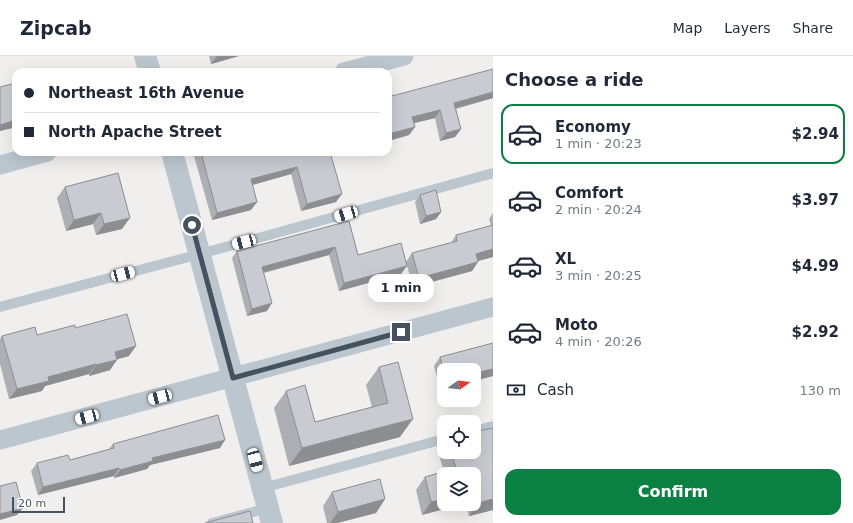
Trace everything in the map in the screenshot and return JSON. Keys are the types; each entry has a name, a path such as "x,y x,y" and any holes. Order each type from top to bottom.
{"street":[{"path":"146,56 149,68"},
{"path":"359,68 404,56"},
{"path":"0,165 33,156"},
{"path":"173,156 267,506"},
{"path":"0,440 493,307"}],"lane":[{"path":"0,307 200,254 493,173"},
{"path":"481,429 493,426"},
{"path":"212,523 267,506 437,442"}],"building":[{"path":"493,69 493,92 454,103 461,129 446,133 440,110 412,117 415,127 392,133 392,96"},
{"path":"12,84 12,121 0,125 0,87"},
{"path":"202,156 331,156 342,194 307,204 297,167 251,179 257,202 217,213"},
{"path":"118,173 130,218 104,224 101,213 74,220 65,187"},
{"path":"436,190 441,212 426,216 420,195"},
{"path":"349,221 358,255 401,243 407,266 344,283 335,247 262,267 272,303 252,309 237,251"},
{"path":"493,225 493,249 476,254 478,262 419,278 412,253 457,241 456,235"},
{"path":"127,314 136,346 115,352 117,360 48,377 49,381 17,389 2,336 35,327 37,335 75,325 75,328"},
{"path":"493,343 493,369 481,372 481,363 442,363 440,357"},
{"path":"398,362 413,419 302,448 286,391 305,385 315,422 388,403 379,367"},
{"path":"218,415 225,440 152,458 153,461 120,470 119,468 43,487 37,463 68,455 70,460 114,448 113,444"},
{"path":"493,428 493,499 481,502 481,467 456,467 453,459 481,459 481,431"},
{"path":"437,474 437,501 431,502 425,477"},
{"path":"380,479 385,499 338,512 332,492"},
{"path":"16,482 23,508 0,514 0,486"},
{"path":"250,511 253,523 205,523"}],"route":[{"path":"192,225 233,378 401,332"}]}
